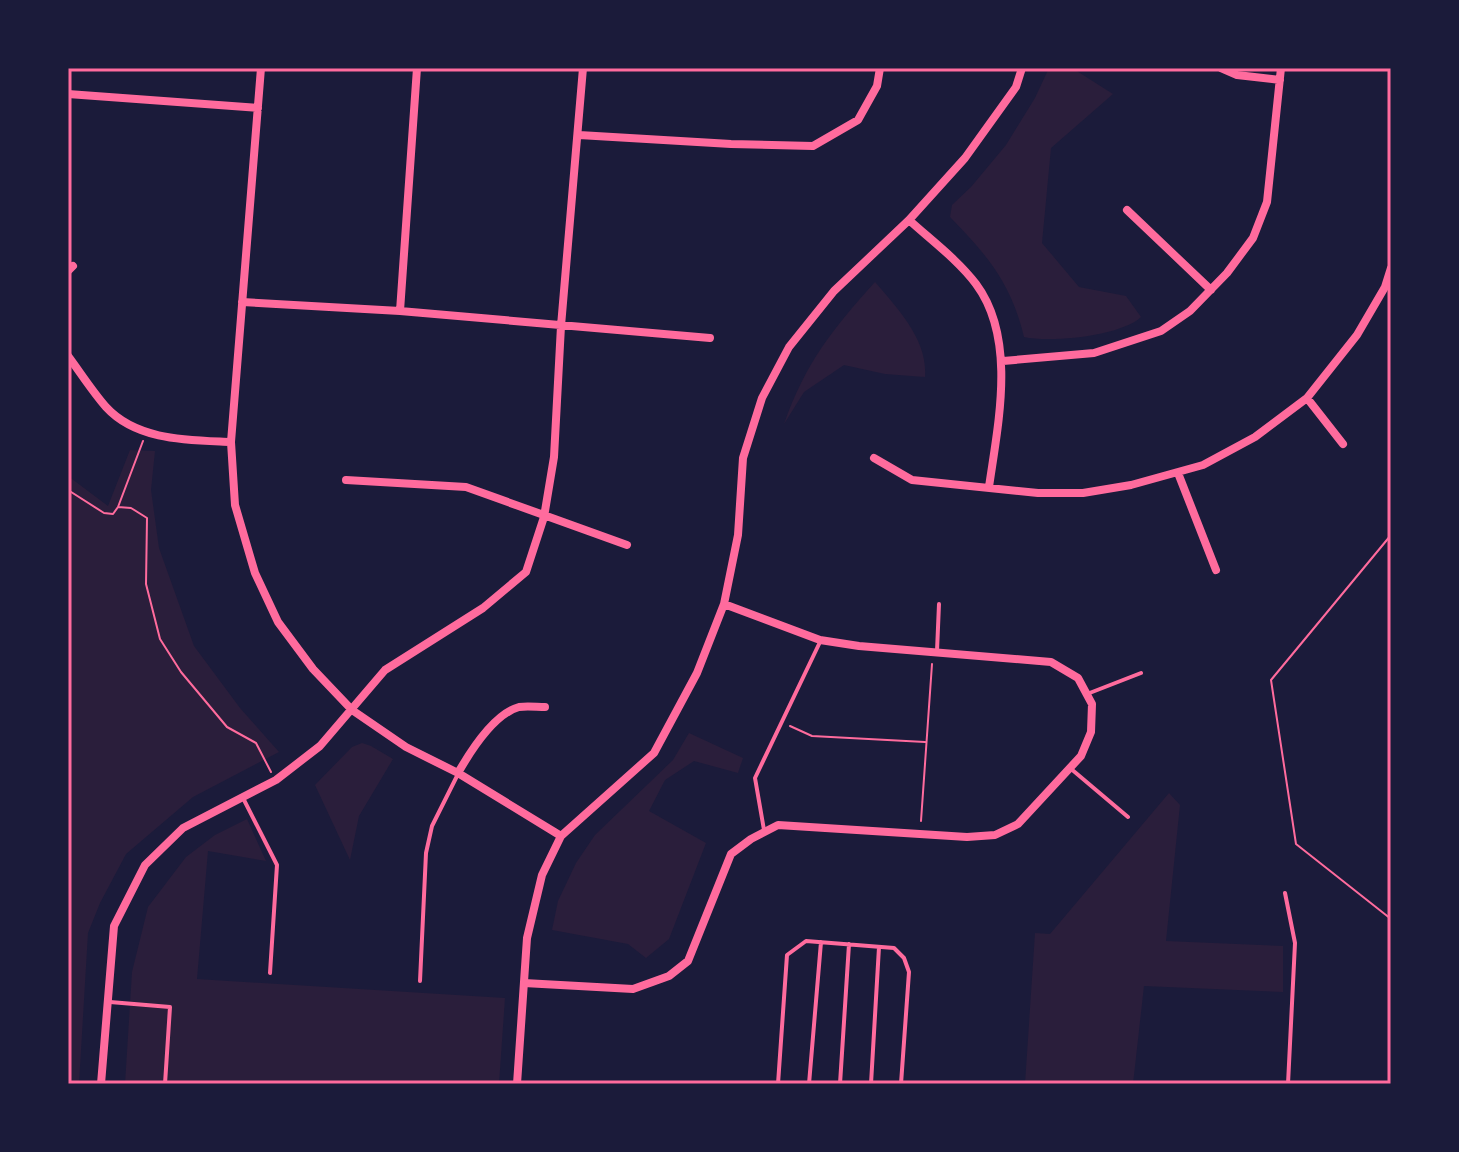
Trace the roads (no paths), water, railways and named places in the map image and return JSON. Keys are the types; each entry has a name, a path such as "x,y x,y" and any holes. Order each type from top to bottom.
{"street":[{"path":"261,68 231,442 235,505 255,573 278,622 313,669 352,710 406,747 458,773 561,836"},
{"path":"400,311 417,68"},
{"path":"101,1084 114,926 145,865 183,828 276,780 320,746 385,670 483,608 526,572 544,517 554,457 561,326 583,68"},
{"path":"579,135 813,146 858,120 877,86 880,68"},
{"path":"517,1084 527,938 542,875 561,836 654,753 697,673 724,604 738,535 743,458 762,398 789,347 834,291 909,220 965,158 1016,87 1022,68"},
{"path":"1221,68 1237,75 1280,80"},
{"path":"1003,361 1094,353 1120,345 1161,331 1190,311 1211,290 1253,238 1267,202 1281,68"},
{"path":"68,94 258,108"},
{"path":"1127,210 1211,290"},
{"path":"909,220 976,284 992,315 1003,361 989,487"},
{"path":"874,458 912,480 1038,493 1083,493 1203,465 1255,437 1307,398 1357,335 1388,288 1391,268"},
{"path":"242,302 400,311 710,338"},
{"path":"68,356 106,406 119,418 146,432 187,440 231,442"},
{"path":"1307,398 1343,444"},
{"path":"1178,473 1216,570"},
{"path":"346,480 466,487 627,545"},
{"path":"524,983 633,989 669,976 688,961 731,854 778,825 967,837 995,835 1018,824 1081,756 1091,732 1092,704 1078,678 1051,662 820,640 724,604"},
{"path":"458,773 473,746 496,722 517,708 545,707"}],"lane":[{"path":"935,651 939,604"},
{"path":"764,832 755,778 820,640"},
{"path":"1087,694 1141,673"},
{"path":"1070,768 1128,817"},
{"path":"420,981 426,853 432,826 458,773"},
{"path":"241,796 277,865 270,973"},
{"path":"1285,893 1295,943 1288,1084"},
{"path":"778,1084 787,955 806,941 894,948 904,958 909,972 901,1084"},
{"path":"809,1084 821,942"},
{"path":"840,1084 849,944"},
{"path":"871,1084 879,947"},
{"path":"107,1002 170,1007 165,1084"}]}
